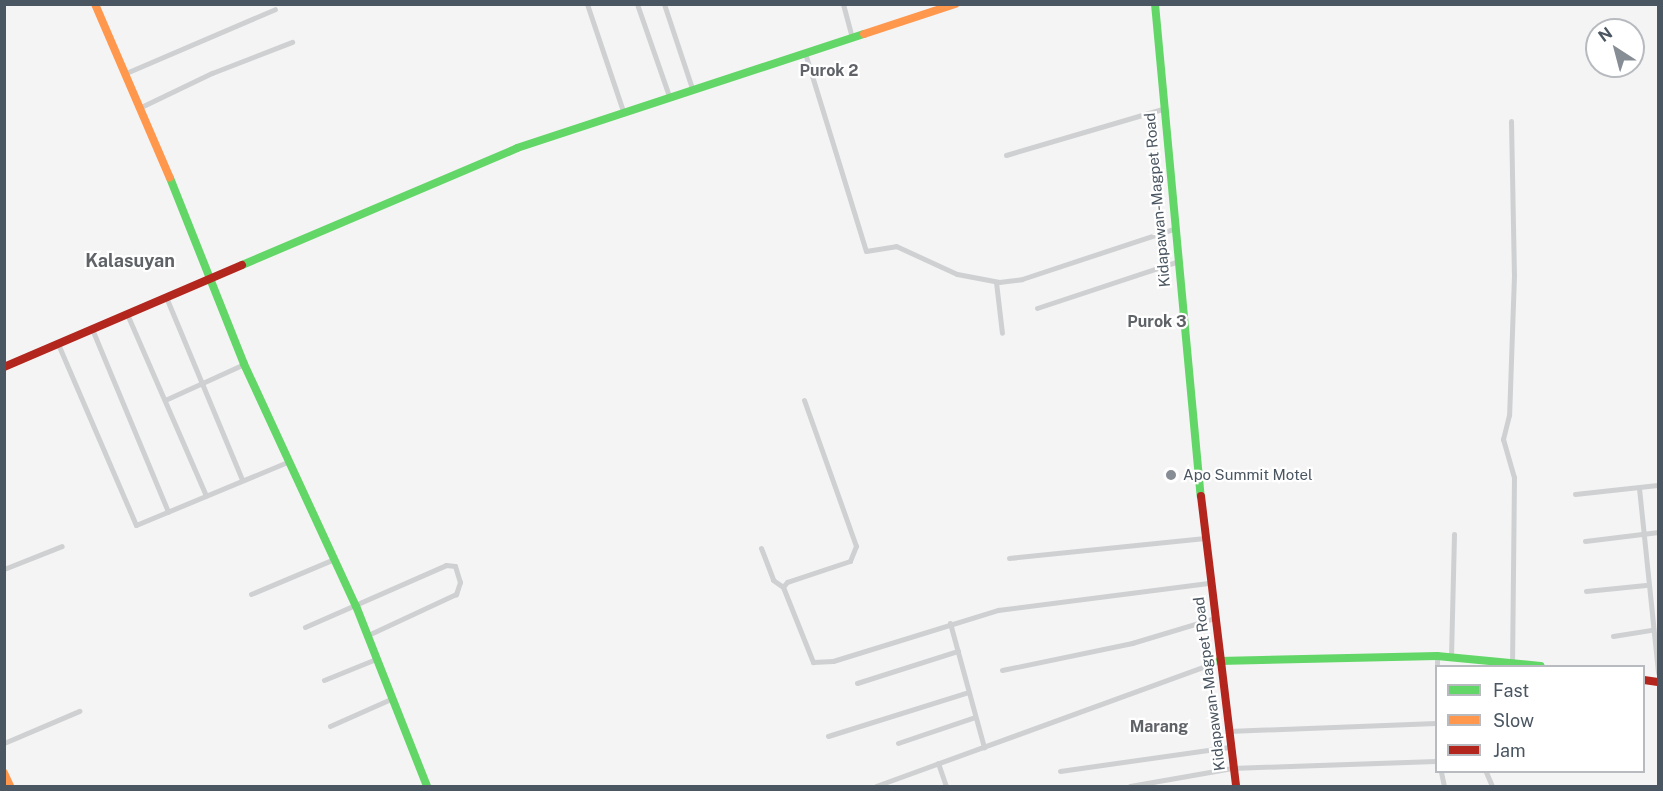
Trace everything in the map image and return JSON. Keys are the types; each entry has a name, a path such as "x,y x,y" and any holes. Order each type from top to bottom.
{"street":[{"path":"95,4 141,107 207,278 244,364 332,560 356,606 427,786"},
{"path":"587,4 623,111"},
{"path":"637,4 669,96"},
{"path":"664,4 692,88"},
{"path":"843,4 852,37"},
{"path":"4,367 207,278 518,148 692,88 955,4"},
{"name":"Kidapawan-Magpet Road","path":"1155,4 1176,262 1210,583 1229,747 1236,786"},
{"path":"126,73 276,9"},
{"path":"141,107 212,72 292,42"},
{"path":"805,53 863,248 870,251 896,246 950,271 996,282 1022,279 1173,230"},
{"path":"1006,155 1162,109"},
{"path":"1511,121 1514,274 1509,415 1503,439 1514,477 1512,662"},
{"path":"1037,309 1176,262"},
{"path":"996,282 1002,333"},
{"path":"166,297 242,480"},
{"path":"128,314 206,496"},
{"path":"92,329 168,512"},
{"path":"58,344 130,519 139,524 287,462"},
{"path":"165,400 244,364"},
{"path":"783,587 787,582 847,563 855,552 804,400"},
{"path":"1575,494 1659,485"},
{"path":"1639,488 1646,585 1659,673"},
{"path":"1585,541 1659,532"},
{"path":"1451,657 1454,534"},
{"path":"1009,558 1205,538"},
{"path":"4,569 62,546"},
{"path":"761,548 773,580 783,587 809,657 819,664 950,623 1026,605 1210,583"},
{"path":"251,594 332,560"},
{"path":"305,627 446,565 452,563 458,569 460,582 456,594 368,635"},
{"path":"1586,591 1646,585"},
{"path":"1002,670 1132,643 1215,618"},
{"path":"950,623 984,747"},
{"path":"1613,636 1652,630"},
{"path":"857,683 958,651"},
{"path":"876,786 1219,661 1263,657 1437,656 1534,665"},
{"path":"1437,656 1437,665"},
{"path":"324,680 376,658"},
{"path":"828,736 968,692"},
{"path":"330,726 393,698"},
{"path":"4,743 79,711"},
{"path":"898,743 975,717"},
{"path":"1228,731 1435,723"},
{"path":"1060,771 1229,747"},
{"path":"1130,786 1232,768 1435,762"},
{"path":"938,763 946,786"},
{"path":"4,773 10,786"}],"traffic: fast":[{"path":"1155,4 1201,496"},
{"path":"242,265 517,148 864,34"},
{"path":"170,178 244,364 356,606 427,786"},
{"path":"1219,661 1437,656 1531,665"}],"traffic: slow":[{"path":"95,4 170,178"},
{"path":"864,34 955,4"},
{"path":"4,773 10,786"}],"traffic: jam":[{"path":"4,367 242,265"},
{"path":"1201,496 1236,786"},
{"path":"1645,680 1658,682"}],"place":[{"name":"Apo Summit Motel","path":"1171,475"}],"district":[{"name":"Purok 2","path":"829,71"},
{"name":"Kalasuyan","path":"130,261"},
{"name":"Purok 3","path":"1157,322"},
{"name":"Marang","path":"1159,727"}]}
